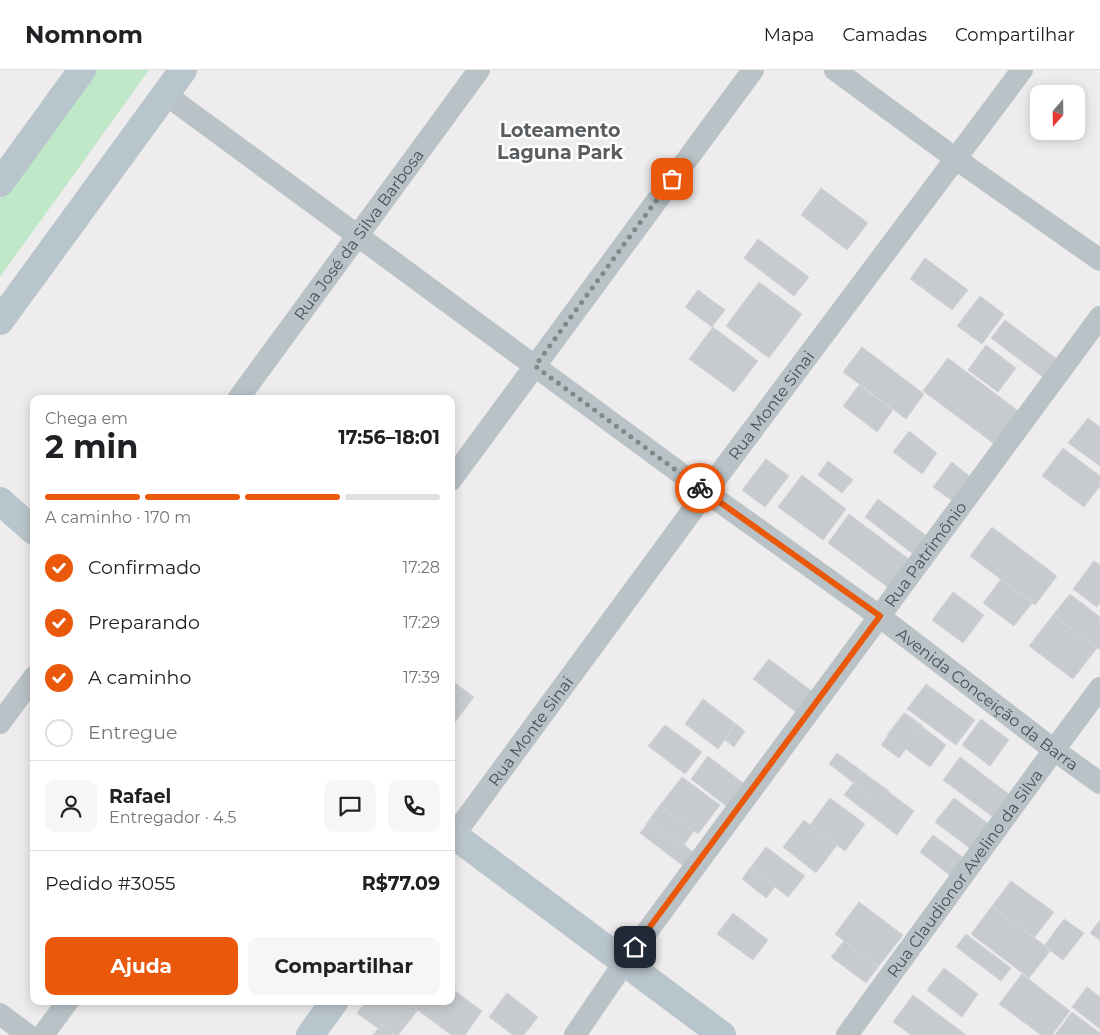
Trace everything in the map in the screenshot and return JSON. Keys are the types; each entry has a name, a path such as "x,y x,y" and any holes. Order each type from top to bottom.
{"main road":[{"path":"0,183 82,70"},
{"path":"0,321 182,70"},
{"path":"0,501 30,527"},
{"path":"0,524 30,541"},
{"path":"455,838 722,1035"},
{"path":"310,1035 332,1005"}],"street":[{"name":"Rua José da Silva Barbosa","path":"241,395 479,70"},
{"path":"455,475 752,70"},
{"path":"835,70 956,159 1100,260"},
{"name":"Rua Monte Sinai","path":"455,832 706,492 1022,70"},
{"name":"Avenida Conceição da Barra","path":"165,94 706,492 880,616 1054,750 1100,782"},
{"name":"Rua Patrimônio","path":"575,1035 624,962 1100,317"},
{"path":"0,722 30,681"},
{"name":"Rua Claudionor Avelino da Silva","path":"847,1035 1100,688"},
{"path":"43,1035 65,1005"},
{"path":"0,1014 28,1035"}],"green space":[{"path":"94,70 149,70 0,277 0,199"}],"building":[{"path":"821,188 868,223 847,250 801,215"},
{"path":"758,239 809,277 794,296 744,258"},
{"path":"925,258 968,290 952,310 910,279"},
{"path":"759,282 802,314 769,358 726,326"},
{"path":"698,290 725,310 712,327 685,307"},
{"path":"980,296 1004,314 982,344 957,326"},
{"path":"1005,320 1057,359 1044,378 991,338"},
{"path":"713,327 758,361 734,392 689,359"},
{"path":"986,345 1016,368 998,392 968,370"},
{"path":"862,347 924,394 906,419 843,372"},
{"path":"948,358 1021,413 997,446 923,391"},
{"path":"859,385 893,410 877,432 843,406"},
{"path":"1088,418 1100,427 1100,466 1068,443"},
{"path":"909,431 937,453 922,474 893,452"},
{"path":"1063,448 1100,476 1100,486 1084,507 1042,476"},
{"path":"766,459 789,476 765,507 742,490"},
{"path":"828,461 853,480 842,493 818,475"},
{"path":"952,462 973,479 955,503 933,487"},
{"path":"802,475 846,509 823,540 778,507"},
{"path":"878,499 927,536 913,554 865,517"},
{"path":"849,514 914,563 893,591 828,543"},
{"path":"992,527 1057,576 1035,605 970,556"},
{"path":"1094,561 1100,565 1100,603 1097,607 1073,589"},
{"path":"1001,579 1033,602 1014,626 983,603"},
{"path":"953,592 984,615 963,643 932,620"},
{"path":"1070,594 1100,617 1100,650 1053,615"},
{"path":"1053,615 1097,648 1073,679 1029,646"},
{"path":"769,659 813,692 797,713 753,679"},
{"path":"455,683 474,697 455,722"},
{"path":"926,684 975,720 956,745 907,709"},
{"path":"703,699 736,724 718,749 685,724"},
{"path":"904,713 946,745 930,767 887,735"},
{"path":"905,713 923,726 899,758 881,745"},
{"path":"981,719 1009,740 990,766 962,745"},
{"path":"736,724 745,731 734,747 725,740"},
{"path":"665,725 702,752 685,774 648,746"},
{"path":"837,753 889,791 880,803 829,764"},
{"path":"708,756 747,786 730,809 691,779"},
{"path":"960,757 1010,795 993,817 943,780"},
{"path":"862,772 914,811 897,835 844,795"},
{"path":"682,777 720,805 698,834 660,805"},
{"path":"830,798 865,824 845,851 810,825"},
{"path":"954,798 990,825 972,850 935,822"},
{"path":"660,805 694,831 680,850 646,824"},
{"path":"651,819 696,854 686,868 640,833"},
{"path":"804,820 837,845 816,873 783,847"},
{"path":"933,835 964,858 951,876 920,852"},
{"path":"766,847 805,876 788,897 750,868"},
{"path":"750,868 775,887 766,898 742,879"},
{"path":"1011,881 1054,912 1034,938 992,906"},
{"path":"859,902 903,935 878,967 835,934"},
{"path":"992,906 1051,950 1029,978 971,934"},
{"path":"733,913 768,940 753,960 717,934"},
{"path":"1064,919 1084,933 1063,960 1044,946"},
{"path":"1100,920 1100,940 1090,933"},
{"path":"966,934 1011,968 1001,981 956,947"},
{"path":"844,941 878,967 866,983 831,957"},
{"path":"944,968 978,994 962,1017 927,990"},
{"path":"1022,974 1070,1011 1052,1035 1041,1035 999,1004"},
{"path":"1087,987 1100,997 1100,1029 1072,1007"},
{"path":"455,991 482,1011 465,1035 451,1035 411,1005 455,1005"},
{"path":"507,993 538,1017 524,1035 513,1035 489,1017"},
{"path":"913,995 966,1035 911,1035 893,1022"},
{"path":"363,1005 412,1005 418,1010 398,1035 387,1035 357,1013"},
{"path":"1072,1012 1100,1033 1100,1035 1055,1035"},
{"path":"382,1024 396,1035 373,1035"}],"way so far":[{"path":"672,179 535,366 700,488"}],"district":[{"name":"Loteamento Laguna Park","path":"560,141"}],"route":[{"path":"635,947 880,616 700,488"}]}
